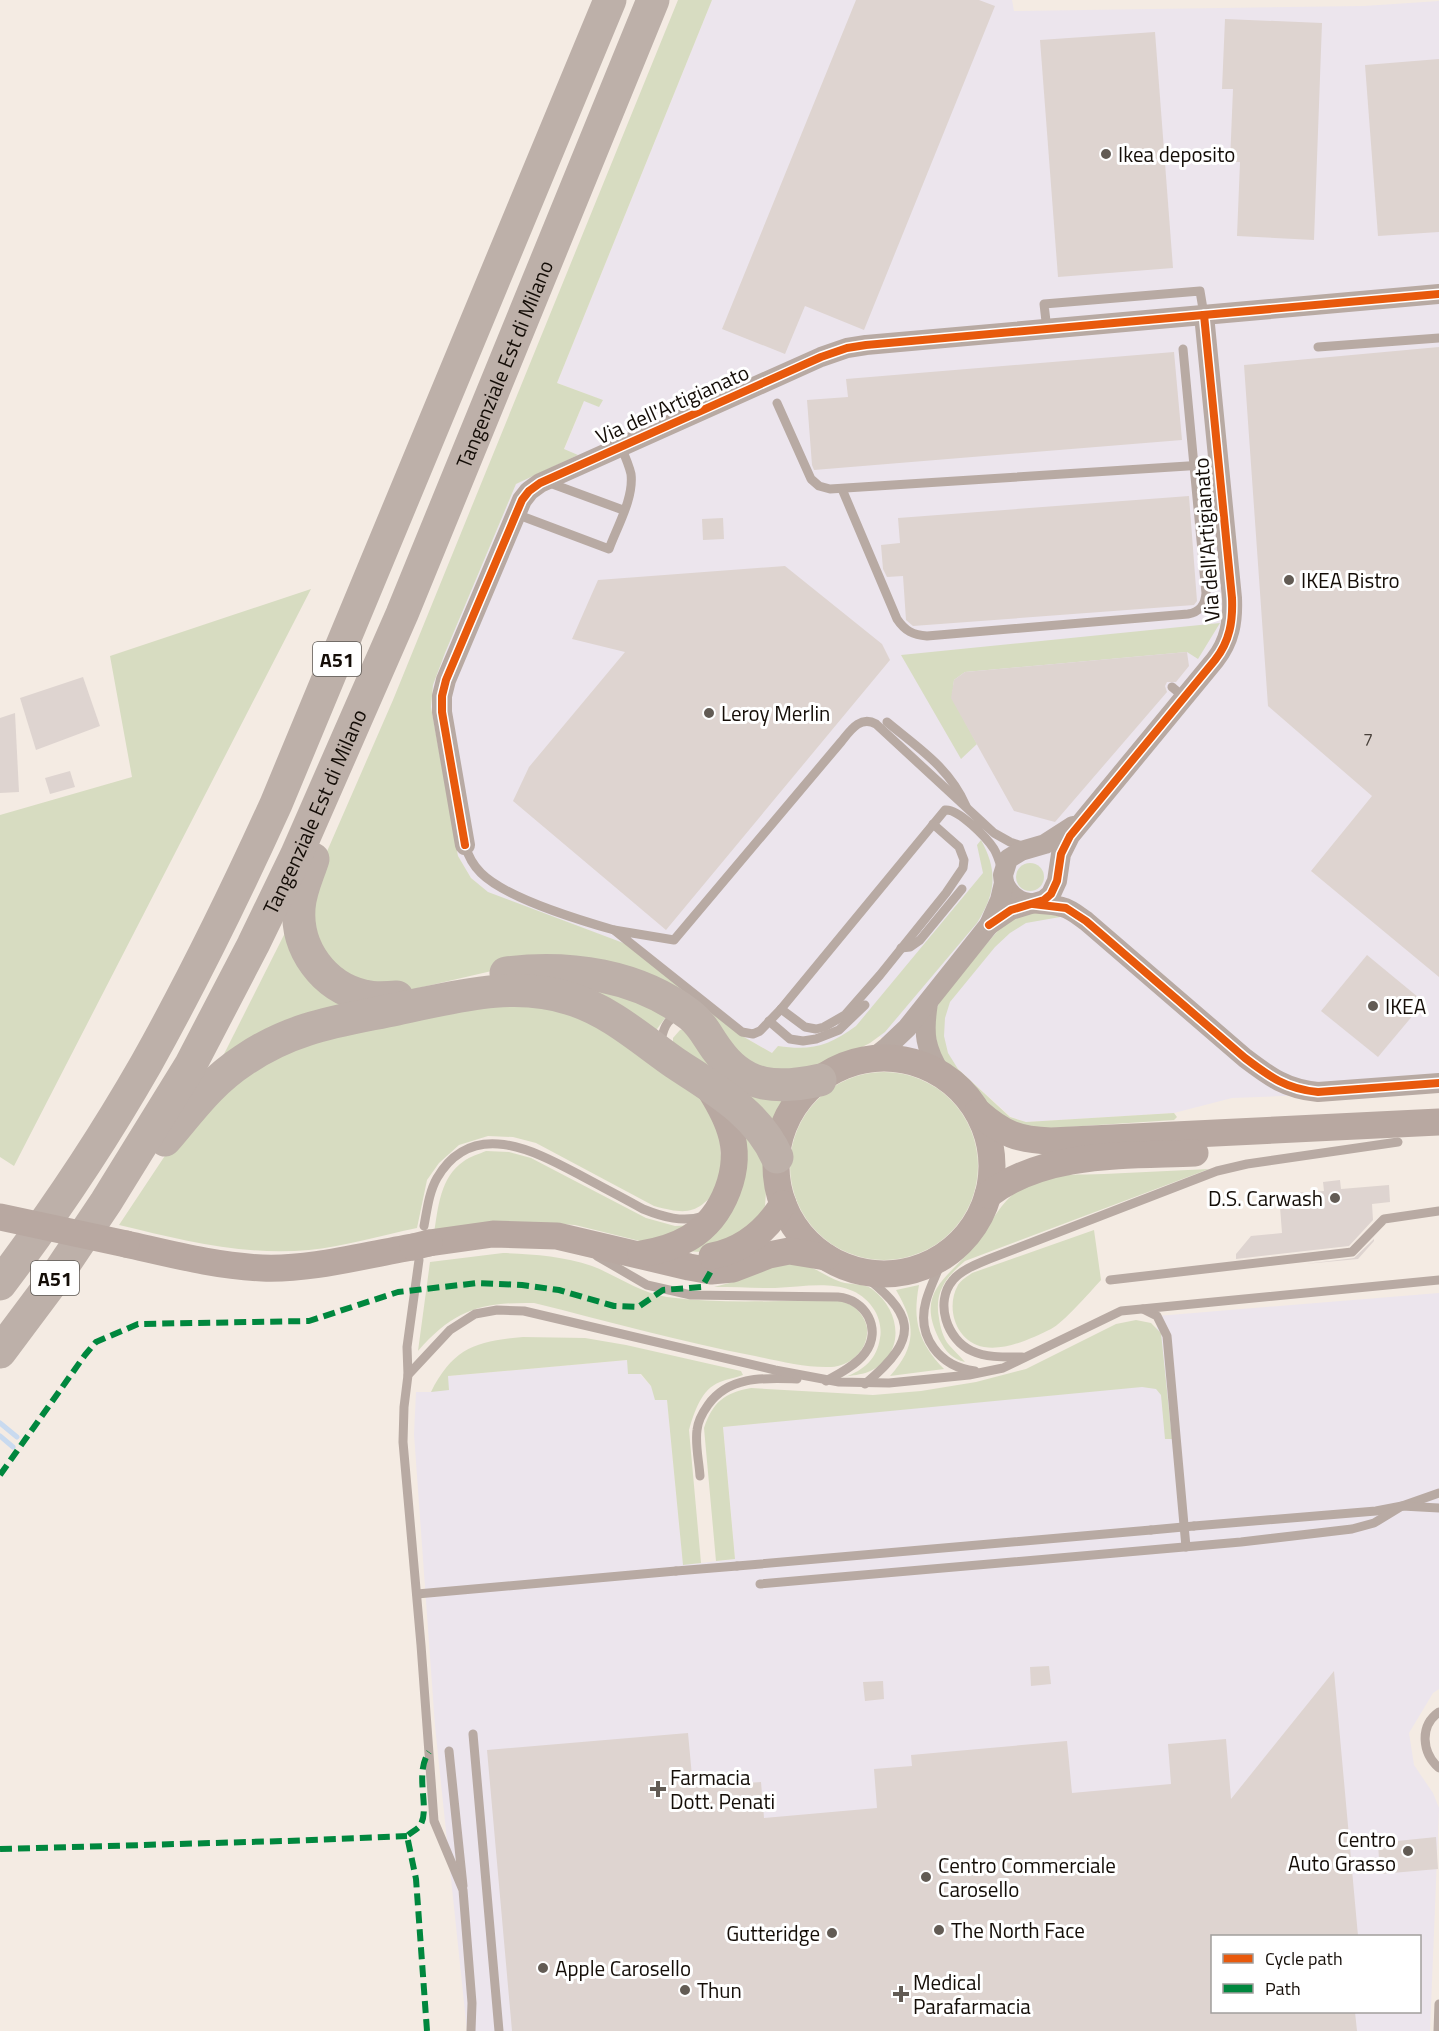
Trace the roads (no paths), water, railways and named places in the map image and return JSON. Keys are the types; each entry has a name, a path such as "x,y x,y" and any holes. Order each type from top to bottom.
{"highway":[{"name":"Tangenziale Est di Milano","path":"0,1284 72,1184 144,1067 241,880 276,804 610,0"},
{"name":"Tangenziale Est di Milano","path":"0,1352 53,1281 106,1202 190,1066 297,856 402,614 653,0"},
{"path":"348,734 299,906 299,925 304,944 318,968 334,983 350,992 366,997 386,998 507,973 564,970 619,980 643,987 687,1013 704,1028 729,1064 751,1080 779,1086 793,1086 820,1080"},
{"path":"106,1202 152,1155 211,1085 266,1046 319,1024 463,996 522,989 572,999 593,1008 730,1100 766,1135 777,1157"}],"main road":[{"path":"827,1258 797,1231 783,1204 777,1179 777,1157 780,1131 801,1096 820,1080 848,1064 872,1059 905,1060 941,1074 961,1089 977,1110 1001,1131 1023,1139 1038,1141 1439,1122"},
{"path":"648,1257 690,1238 719,1208 728,1191 733,1171 734,1152 730,1130 720,1106 706,1084"},
{"path":"1286,1130 1383,1112 1439,1109"},
{"path":"0,1217 207,1261 262,1268 310,1265 421,1244 493,1234 526,1234 567,1238 700,1269 733,1269 770,1255 789,1251 827,1258 858,1270 879,1274 907,1271 943,1257 973,1227 986,1204 992,1179 990,1147 977,1110"},
{"path":"988,1196 1021,1174 1085,1160 1439,1140"},
{"path":"648,1257 714,1256 740,1247 766,1228 783,1204"}],"street":[{"name":"Via dell'Artigianato","path":"465,845 442,712 442,696 446,680 522,500 529,491 545,481 847,348 1439,294"},
{"name":"Via dell'Artigianato","path":"1082,819 1178,692 1221,653 1229,636 1232,598 1204,315"},
{"path":"872,1059 902,1034 989,925 998,908 1008,859 1021,851 1052,840 1082,819"},
{"path":"989,925 1011,910 1044,900 1051,894 1065,845 1082,819"},
{"path":"1030,849 1038,850 1051,858 1067,897 1086,921"},
{"path":"1003,879 1014,898 1030,903 1065,908 1086,921 1272,1079 1300,1090 1318,1092 1439,1083"},
{"path":"928,1000 926,1041 929,1056 941,1074"}],"lane":[{"path":"1047,330 1044,304 1200,291 1204,315"},
{"path":"1318,347 1439,338"},
{"path":"842,489 897,619 909,632 927,636 1188,614 1198,611 1204,603 1206,593 1183,349"},
{"path":"777,403 811,479 824,488 842,489 1219,464"},
{"path":"516,514 609,549 630,490 631,477 621,447"},
{"path":"545,481 623,510"},
{"path":"614,930 674,940 841,742 857,724 862,722 876,724 968,810 1002,838 1030,849"},
{"path":"887,722 949,775 959,789 968,810"},
{"path":"614,930 742,1032 749,1034 756,1033 781,1009 945,810 956,812 989,841 996,853 1003,879"},
{"path":"781,1009 799,1024 810,1029 831,1024 851,1008 901,948 946,893 963,868 963,855 959,847 933,824"},
{"name":"Via dell'Artigianato","path":"465,845 474,867 500,886 549,908 614,930"},
{"path":"901,948 910,947 920,940 962,889"},
{"path":"769,1021 790,1040 816,1039 839,1030 866,1005"},
{"path":"658,1051 664,1027 672,1017 687,1013"},
{"path":"1028,1357 980,1354 972,1352 958,1342 948,1327 945,1312 946,1291 952,1280 964,1271 989,1259 1217,1172 1247,1164 1398,1142"},
{"path":"463,1890 434,1821 403,1442 408,1375 407,1347 421,1244 433,1188 442,1171 456,1156 465,1149 486,1144 532,1150 643,1209 660,1215 676,1219 692,1219 708,1215 719,1208"},
{"path":"1110,1280 1352,1252 1384,1219 1439,1210"},
{"path":"408,1375 435,1344 465,1319 488,1311 532,1312 827,1381 860,1359 871,1343 870,1318 854,1300 838,1296 698,1296 663,1290 639,1281 567,1238"},
{"path":"943,1257 925,1302 924,1318 927,1335 934,1350 948,1363 968,1370 987,1372"},
{"path":"858,1270 893,1300 904,1318 903,1338 896,1354 865,1384"},
{"path":"700,1476 698,1424 710,1401 736,1383 757,1379 889,1383 987,1372 1028,1357 1121,1311 1439,1280"},
{"path":"1142,1309 1157,1316 1167,1335 1186,1547"},
{"path":"760,1584 1186,1547 1352,1529 1374,1523 1402,1506 1439,1493"},
{"path":"417,1594 1367,1511 1402,1506 1439,1508"},
{"path":"1439,1712 1428,1725 1425,1736 1425,1747 1430,1758 1439,1768"},
{"path":"473,1734 499,2031"},
{"path":"450,1751 473,2031"},
{"path":"1438,2031 1439,2004"}],"waterway":[{"path":"0,1423 17,1437"},
{"path":"0,1436 13,1447"}],"place":[{"name":"Ikea deposito","path":"1106,154"},
{"name":"IKEA Bistro","path":"1289,580"},
{"name":"Leroy Merlin","path":"709,713"},
{"name":"IKEA","path":"1373,1006"},
{"name":"D.S. Carwash","path":"1335,1198"},
{"name":"Farmacia Dott. Penati","path":"658,1789"},
{"name":"Centro Auto Grasso","path":"1408,1851"},
{"name":"Centro Commerciale Carosello","path":"926,1877"},
{"name":"The North Face","path":"939,1930"},
{"name":"Gutteridge","path":"832,1933"},
{"name":"Apple Carosello","path":"543,1968"},
{"name":"Thun","path":"685,1990"},
{"name":"Medical Parafarmacia","path":"901,1994"}]}
